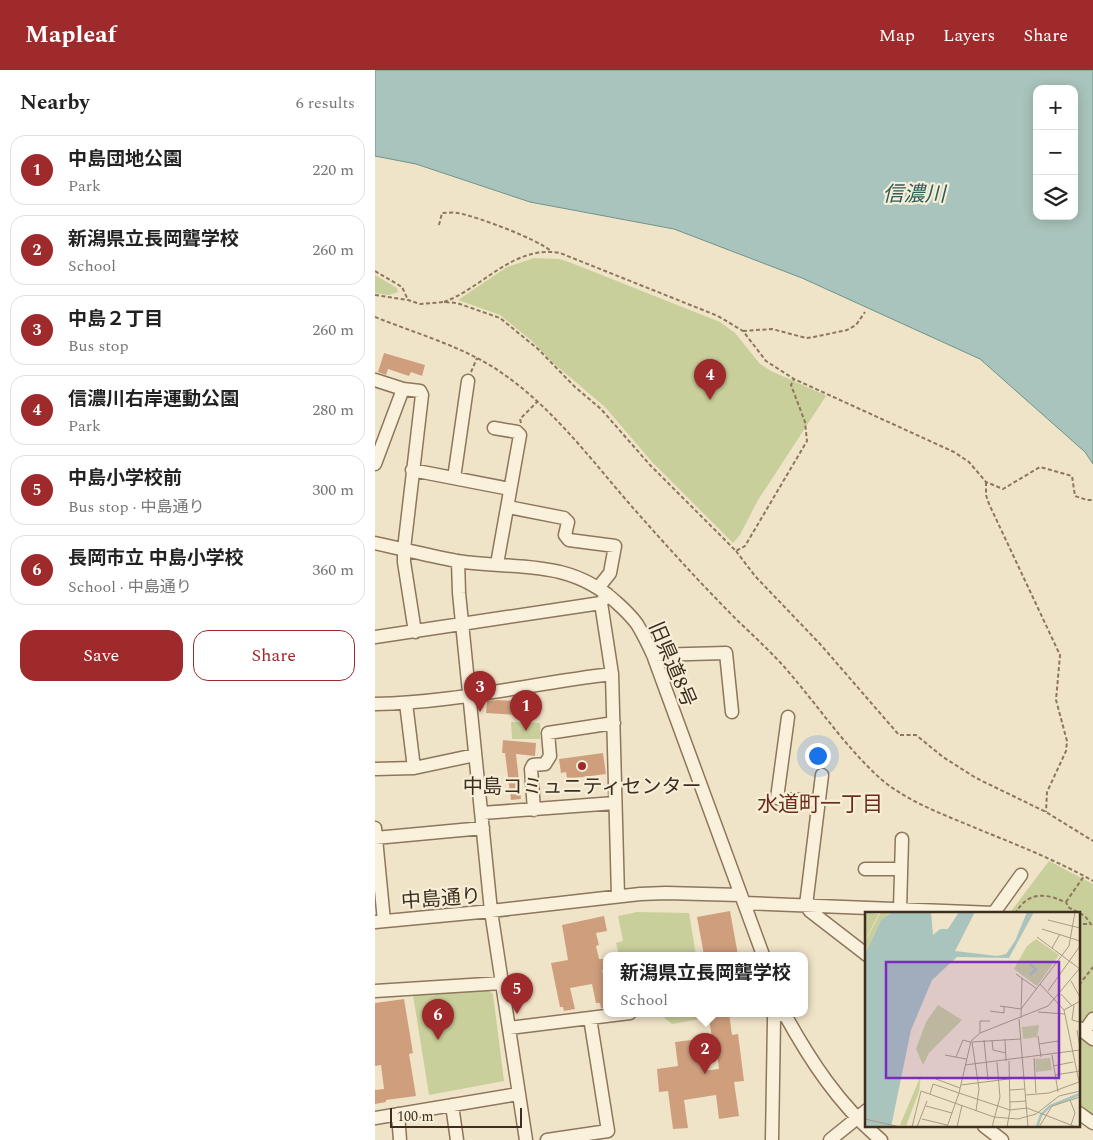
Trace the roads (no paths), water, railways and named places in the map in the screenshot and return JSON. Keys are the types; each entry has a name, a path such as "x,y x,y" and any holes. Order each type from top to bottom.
{"street":[{"path":"375,380 421,391 422,395 404,549 404,562 415,632"},
{"path":"454,478 468,381"},
{"path":"375,464 380,431 409,389"},
{"path":"494,428 517,432 519,435 497,564"},
{"path":"412,470 510,489"},
{"path":"508,507 564,518 568,522 565,535 569,540 615,546 610,573 602,595 612,674 618,896"},
{"name":"旧県道8号","path":"375,543 457,561 556,571 580,578 636,622 653,654 762,952"},
{"path":"457,561 491,911 618,896 666,893 806,905 970,912"},
{"path":"375,637 463,624 602,595"},
{"path":"653,654 726,653 731,712"},
{"path":"375,704 406,703 612,674"},
{"path":"406,703 414,768"},
{"path":"787,716 777,798 818,801"},
{"path":"534,810 531,769 533,765 545,764 550,756 548,733 614,723"},
{"path":"375,769 414,768 475,755"},
{"path":"822,775 806,905 809,911 864,951"},
{"path":"482,814 615,803"},
{"path":"379,922 375,835 483,828"},
{"path":"899,909 902,839"},
{"path":"865,869 900,869"},
{"path":"995,912 1021,874"},
{"name":"中島通り","path":"379,922 491,911 526,1140"},
{"path":"375,991 502,983"},
{"path":"509,1028 603,1016"},
{"path":"772,1140 774,1019 776,1017"},
{"path":"787,1017 819,1073 835,1093 862,1113 830,1140"},
{"path":"547,1140 608,1131 590,1018"},
{"path":"1084,1034 1093,1019"},
{"path":"375,1118 518,1094"},
{"path":"452,1105 457,1140"},
{"path":"398,1114 400,1140"},
{"path":"1081,1114 1093,1123"},
{"path":"873,1128 881,1140"},
{"path":"987,1128 1002,1140"}],"water":[{"name":"信濃川","path":"375,70 1093,70 1093,464 1085,452 980,359 802,278 674,229 530,202 416,164 375,156"}],"place":[{"name":"信濃川右岸運動公園","path":"710,400"},
{"name":"中島２丁目","path":"480,712"},
{"name":"中島団地公園","path":"526,731"},
{"name":"中島コミュニティセンター","path":"582,766"},
{"name":"中島小学校前","path":"517,1014"},
{"name":"長岡市立 中島小学校","path":"438,1040"},
{"name":"新潟県立長岡聾学校","path":"705,1074"}],"district":[{"name":"水道町一丁目","path":"820,804"}]}
